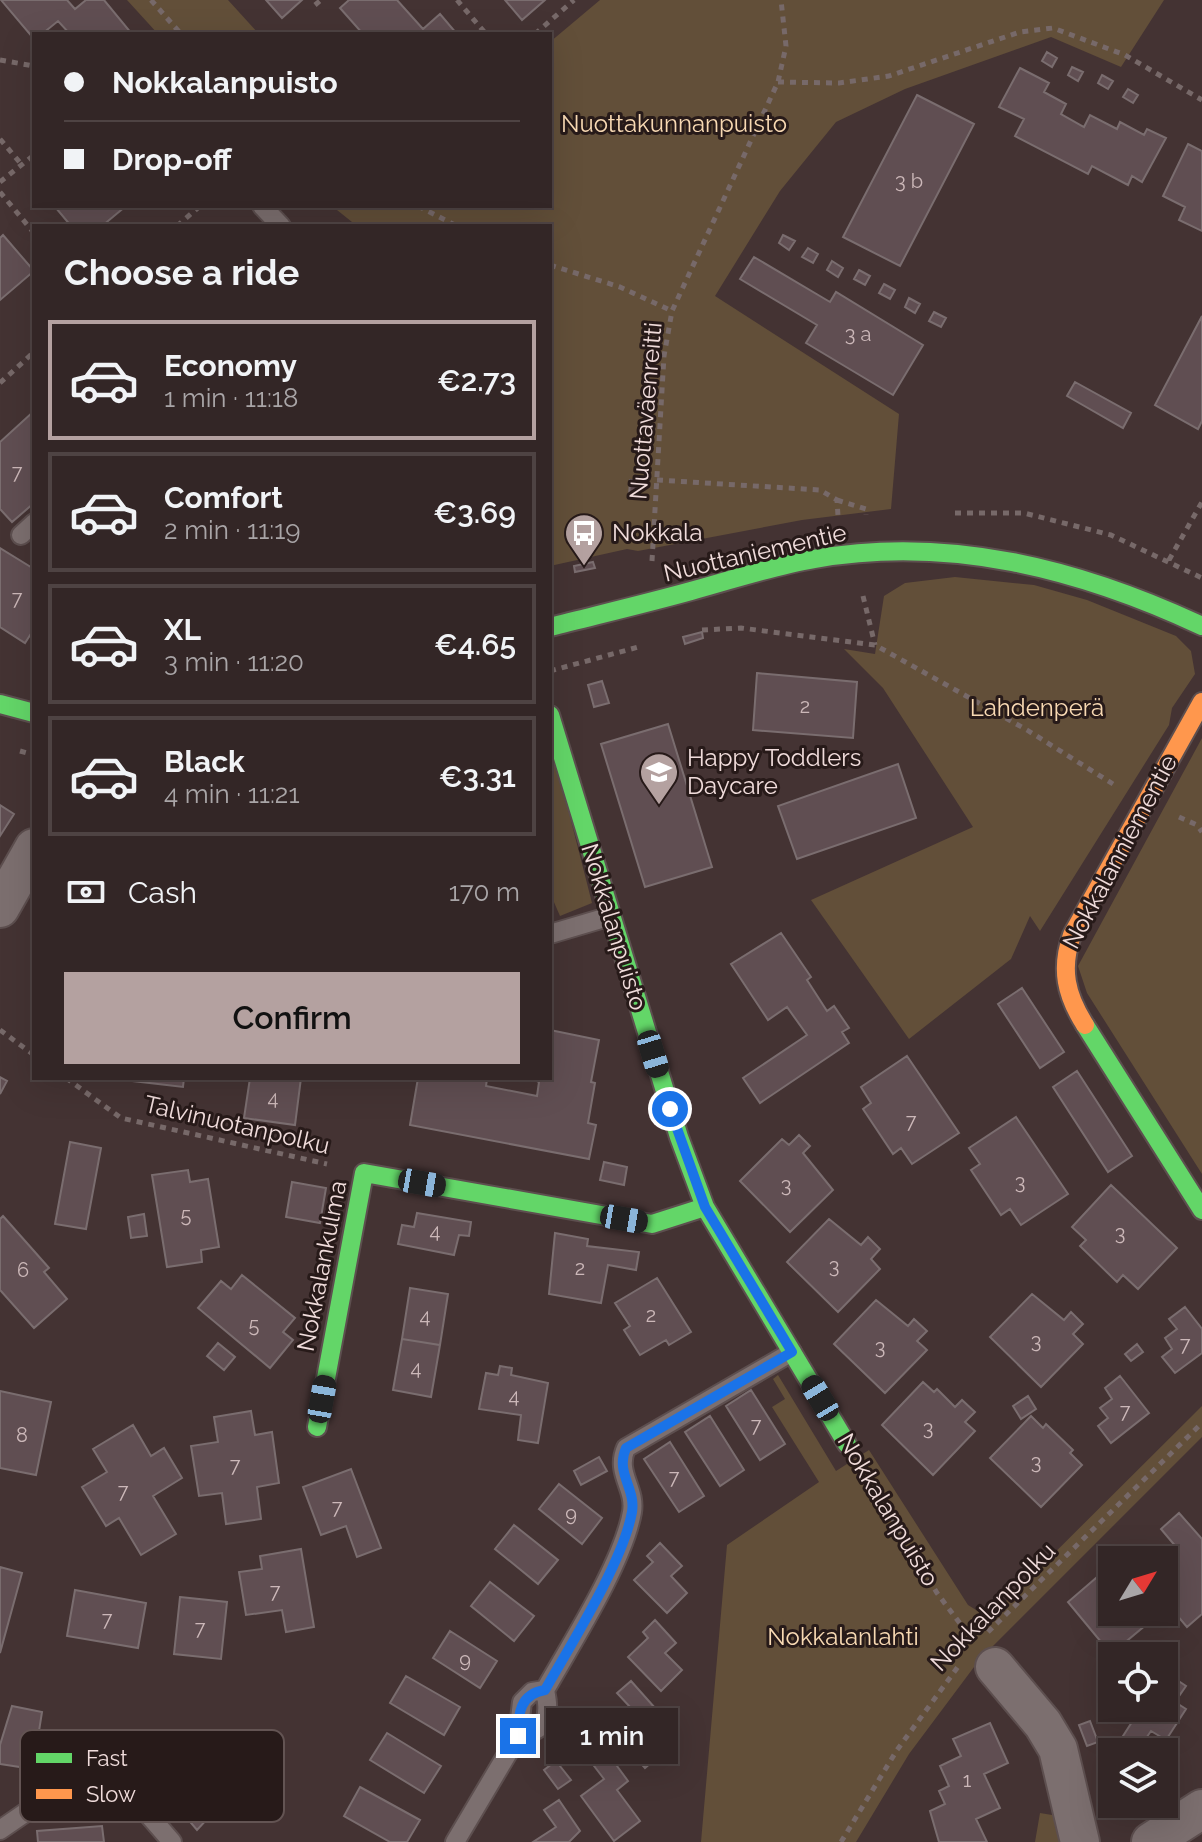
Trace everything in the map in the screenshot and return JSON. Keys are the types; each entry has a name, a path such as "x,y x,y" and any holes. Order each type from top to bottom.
{"street":[{"name":"Nuottaniementie","path":"552,626 761,571 830,556 900,549 960,551 1077,574 1144,597 1202,626"},
{"name":"Nokkalanniementie","path":"1202,702 1077,924 1065,950 1062,976 1071,1004 1202,1210"},
{"path":"0,704 32,712"},
{"name":"Nokkalanpuisto","path":"552,722 679,1137 705,1207 847,1444"},
{"path":"0,908 32,852"},
{"name":"Nokkalankulma","path":"317,1427 364,1173 652,1224 705,1207"},
{"path":"986,1655 1043,1724 1058,1749 1080,1842"},
{"path":"1151,1842 1202,1809"}],"lane":[{"path":"264,208 279,224"},
{"path":"552,933 611,916"},
{"path":"518,1736 534,1733 544,1725 550,1713 545,1690 626,1534 633,1502 621,1469 626,1448 792,1352"},
{"path":"455,1842 518,1736 522,1702 532,1692 545,1690"},
{"path":"0,1830 20,1816"},
{"path":"155,1822 172,1842"}],"path":[{"path":"151,0 179,32"},
{"path":"315,5 321,0"},
{"path":"457,0 484,32"},
{"path":"537,32 574,0"},
{"name":"Nuottaväenreitti","path":"652,561 664,356 672,311 778,82 786,46 781,0"},
{"path":"778,82 839,83 889,76 1020,32 1053,28 1125,55 1202,100"},
{"path":"0,60 32,66"},
{"path":"0,139 22,165"},
{"path":"0,182 32,157"},
{"path":"0,192 32,231"},
{"path":"179,224 198,208"},
{"path":"422,208 453,224"},
{"path":"552,266 639,294 672,311"},
{"path":"0,383 32,354"},
{"path":"657,480 820,490 837,500 866,509 867,520"},
{"path":"837,500 838,516"},
{"path":"1169,560 1202,502"},
{"path":"863,596 875,645"},
{"path":"691,633 741,628 875,645 1145,802"},
{"path":"552,670 651,644"},
{"path":"0,1030 32,1054"},
{"name":"Talvinuotanpolku","path":"69,1080 121,1118 364,1173"},
{"name":"Nokkalanpolku","path":"841,1842 897,1750 1202,1423"},
{"name":"Nokkalanpuisto","path":"847,1444 937,1593 986,1655"}],"green space":[{"path":"127,0 228,0 257,32 156,32"},
{"name":"Nuottakunnanpuisto","path":"600,0 1164,0 1121,67 1051,37 905,89 836,122 780,191 715,296 899,414 891,509 802,520 638,551 627,549 552,566 552,224 354,224 334,208 552,208 552,40"},
{"name":"Lahdenperä","path":"955,577 1034,585 1087,600 1176,636 1191,651 1195,674 1172,708 1169,725 1040,931 1030,916 1011,959 909,1039 811,900 973,827 883,688 844,649 875,654 884,596 905,583"},
{"path":"1202,738 1202,1174 1087,993 1078,966"},
{"path":"552,746 592,903 560,916 552,898"},
{"name":"Nokkalanlahti","path":"778,1375 836,1471 869,1450 968,1605 989,1618 1202,1406 1202,1437 980,1659 909,1754 856,1842 701,1842 727,1545 819,1482 772,1407 785,1399 773,1379"},
{"path":"1040,1813 1064,1817 1061,1842 1035,1842"}],"building":[{"path":"1,0 67,0 75,9 86,0 104,0 130,32 68,32 58,21 44,32 32,32 32,37"},
{"path":"266,0 302,0 282,18"},
{"path":"349,0 397,0 423,29 440,14 455,32 361,32 340,8"},
{"path":"505,0 545,0 522,20"},
{"path":"1047,52 1057,58 1052,67 1042,61"},
{"path":"1072,67 1083,72 1078,81 1068,75"},
{"path":"1020,68 1049,83 1044,92 1066,104 1061,114 1084,127 1090,115 1117,129 1120,122 1144,135 1147,129 1166,138 1142,182 1132,176 1128,185 1092,166 1088,174 1015,136 1024,119 999,107"},
{"path":"1102,75 1113,81 1108,89 1098,83"},
{"path":"1128,89 1138,95 1133,103 1123,97"},
{"path":"917,95 974,124 900,266 843,237"},
{"path":"1188,144 1202,151 1202,231 1179,220 1185,207 1163,196"},
{"path":"56,208 124,208 104,224 69,224"},
{"path":"3,235 32,269 32,273 0,300 0,238"},
{"path":"783,235 795,241 789,250 779,243"},
{"path":"808,248 818,254 813,263 802,257"},
{"path":"754,257 830,302 836,292 923,345 893,395 806,343 817,325 740,279"},
{"path":"832,261 843,268 838,277 827,270"},
{"path":"859,270 870,276 865,285 854,279"},
{"path":"884,284 895,290 890,299 879,293"},
{"path":"909,298 920,304 915,313 905,307"},
{"path":"934,312 946,318 941,327 929,321"},
{"path":"1202,316 1202,421 1198,429 1155,405"},
{"path":"1075,382 1131,413 1123,428 1067,396"},
{"path":"32,413 32,505 12,522 0,509 0,442"},
{"path":"630,480 640,480 640,496 629,496"},
{"path":"0,548 32,568 32,632 25,643 0,627"},
{"path":"593,562 595,568 575,572 574,566"},
{"path":"702,632 703,638 685,644 683,637"},
{"path":"757,673 857,682 853,738 753,730"},
{"path":"602,681 609,703 594,707 588,685"},
{"path":"668,724 712,867 645,887 601,744"},
{"path":"898,764 916,818 797,859 778,806"},
{"path":"0,805 14,814 0,836"},
{"path":"781,933 811,977 807,980 827,1011 834,1006 849,1028 842,1032 849,1043 760,1103 743,1078 807,1035 787,1007 768,1020 731,964"},
{"path":"1022,988 1064,1052 1040,1068 998,1004"},
{"path":"552,1030 599,1040 591,1082 595,1083 588,1123 596,1125 589,1159 410,1125 418,1080 487,1080 486,1086 537,1096 539,1082 535,1080 552,1080"},
{"path":"907,1056 959,1133 912,1164 901,1148 893,1154 863,1109 871,1103 861,1087"},
{"path":"1077,1071 1132,1156 1108,1172 1053,1087"},
{"path":"0,1077 7,1081 0,1094"},
{"path":"133,1080 184,1080 183,1087"},
{"path":"250,1080 301,1080 295,1125 244,1118"},
{"path":"1016,1117 1068,1194 1021,1225 1010,1209 1001,1215 971,1170 980,1164 969,1148"},
{"path":"799,1135 810,1146 803,1153 833,1190 790,1232 740,1181 782,1139 789,1145"},
{"path":"70,1142 101,1148 86,1229 55,1224"},
{"path":"604,1162 627,1167 624,1185 600,1180"},
{"path":"188,1170 190,1182 208,1179 219,1247 201,1250 202,1262 167,1267 152,1175"},
{"path":"292,1182 326,1188 320,1223 286,1217"},
{"path":"1111,1185 1177,1248 1138,1289 1123,1275 1117,1282 1080,1246 1086,1240 1072,1227"},
{"path":"417,1213 471,1222 469,1236 459,1235 454,1255 398,1244 402,1225 414,1227"},
{"path":"144,1214 147,1236 131,1238 128,1217"},
{"path":"3,1216 49,1268 44,1272 67,1299 34,1328 0,1290 0,1219"},
{"path":"829,1219 861,1245 868,1237 880,1249 871,1259 880,1269 838,1312 787,1262"},
{"path":"555,1233 588,1239 587,1246 639,1252 636,1270 608,1265 601,1303 549,1294"},
{"path":"242,1275 295,1318 283,1332 293,1340 270,1368 198,1308 221,1281 231,1289"},
{"path":"657,1278 691,1332 669,1345 666,1340 640,1355 624,1330 630,1326 615,1303"},
{"path":"410,1288 448,1294 440,1345 402,1339"},
{"path":"1032,1294 1064,1320 1071,1312 1083,1324 1073,1334 1083,1344 1041,1387 990,1337"},
{"path":"876,1300 908,1326 914,1319 927,1331 917,1341 927,1350 885,1393 834,1344"},
{"path":"1185,1307 1202,1329 1202,1353 1175,1373 1162,1357 1172,1349 1165,1338 1177,1329 1169,1319"},
{"path":"402,1339 440,1345 431,1397 393,1390"},
{"path":"218,1343 235,1357 224,1370 207,1356"},
{"path":"1137,1344 1143,1352 1131,1361 1125,1354"},
{"path":"500,1366 512,1368 511,1375 548,1383 538,1443 518,1440 521,1415 479,1409 486,1373 498,1375"},
{"path":"1120,1376 1149,1413 1111,1443 1098,1426 1108,1418 1100,1408 1112,1399 1105,1388"},
{"path":"923,1382 934,1392 937,1389 955,1407 962,1400 975,1412 965,1422 975,1431 933,1475 882,1425"},
{"path":"751,1390 785,1444 760,1460 726,1406"},
{"path":"0,1391 51,1402 36,1475 0,1468"},
{"path":"1028,1396 1036,1409 1021,1419 1013,1406"},
{"path":"251,1411 255,1435 272,1432 279,1483 257,1487 261,1519 226,1524 222,1493 199,1496 191,1446 218,1442 214,1417"},
{"path":"710,1416 744,1470 720,1486 685,1432"},
{"path":"1031,1416 1043,1428 1046,1424 1073,1450 1070,1453 1082,1465 1041,1507 990,1458"},
{"path":"133,1425 151,1456 164,1448 182,1478 153,1496 176,1534 141,1555 119,1518 106,1526 82,1487 107,1472 93,1449"},
{"path":"670,1442 704,1496 679,1512 644,1459"},
{"path":"599,1457 607,1471 581,1485 574,1471"},
{"path":"351,1469 381,1548 357,1557 346,1526 321,1535 303,1487"},
{"path":"559,1484 602,1518 582,1544 539,1509"},
{"path":"1179,1513 1202,1539 1202,1614 1187,1627 1178,1616 1178,1546 1161,1529"},
{"path":"514,1525 558,1560 538,1584 495,1549"},
{"path":"660,1543 682,1566 671,1576 687,1593 667,1613 634,1580 653,1562 647,1556"},
{"path":"301,1549 314,1627 286,1632 282,1610 246,1615 239,1572 262,1569 260,1556"},
{"path":"0,1567 22,1573 0,1653"},
{"path":"1098,1576 1098,1626 1145,1626 1125,1642 1101,1642 1068,1602"},
{"path":"490,1582 534,1616 514,1641 471,1606"},
{"path":"75,1590 146,1603 138,1648 67,1636"},
{"path":"180,1597 227,1602 221,1659 174,1654"},
{"path":"655,1620 676,1643 665,1653 682,1670 661,1691 628,1657 648,1638 643,1632"},
{"path":"450,1631 497,1661 480,1688 433,1658"},
{"path":"406,1676 460,1707 444,1735 390,1703"},
{"path":"631,1681 655,1708 643,1718 668,1748 645,1768 609,1727 631,1708 617,1693"},
{"path":"1178,1681 1186,1686 1178,1698"},
{"path":"1178,1704 1186,1709 1178,1721"},
{"path":"12,1706 42,1712 39,1730 20,1730 20,1767 0,1764 0,1745"},
{"path":"1090,1721 1098,1742 1087,1746 1079,1725"},
{"path":"1132,1722 1178,1722 1167,1738 1151,1731 1146,1738 1123,1736"},
{"path":"990,1723 1008,1763 984,1774 1000,1808 976,1819 987,1842 939,1842 930,1811 945,1804 939,1791 949,1786 940,1766 961,1756 953,1739"},
{"path":"387,1733 441,1766 424,1793 370,1760"},
{"path":"606,1751 628,1781 617,1790 640,1821 614,1841 581,1796 604,1779 591,1762"},
{"path":"556,1761 571,1780 558,1789 544,1770"},
{"path":"360,1787 420,1820 407,1842 390,1842 344,1816"},
{"path":"559,1800 580,1831 569,1842 533,1842 556,1827 544,1810"},
{"path":"190,1822 204,1822 197,1830"},
{"path":"102,1826 104,1842 38,1842 37,1831"}],"traffic: fast":[{"path":"552,626 798,562 864,553 914,551 1013,562 1061,573 1109,588 1202,626"},
{"path":"0,704 32,712"},
{"path":"552,722 679,1137 705,1207 847,1444"},
{"path":"1085,1025 1202,1210"},
{"path":"317,1427 364,1173 652,1224 705,1207"}],"traffic: slow":[{"path":"1085,1025 1073,1003 1067,982 1066,959 1072,935 1202,702"}],"place":[{"name":"Nokkala","path":"584,567"},
{"name":"Happy Toddlers Daycare","path":"659,806"}],"route":[{"path":"518,1736 522,1702 532,1692 545,1690 590,1609 626,1534 633,1502 621,1469 621,1458 626,1448 792,1352 705,1207 670,1109"}]}
